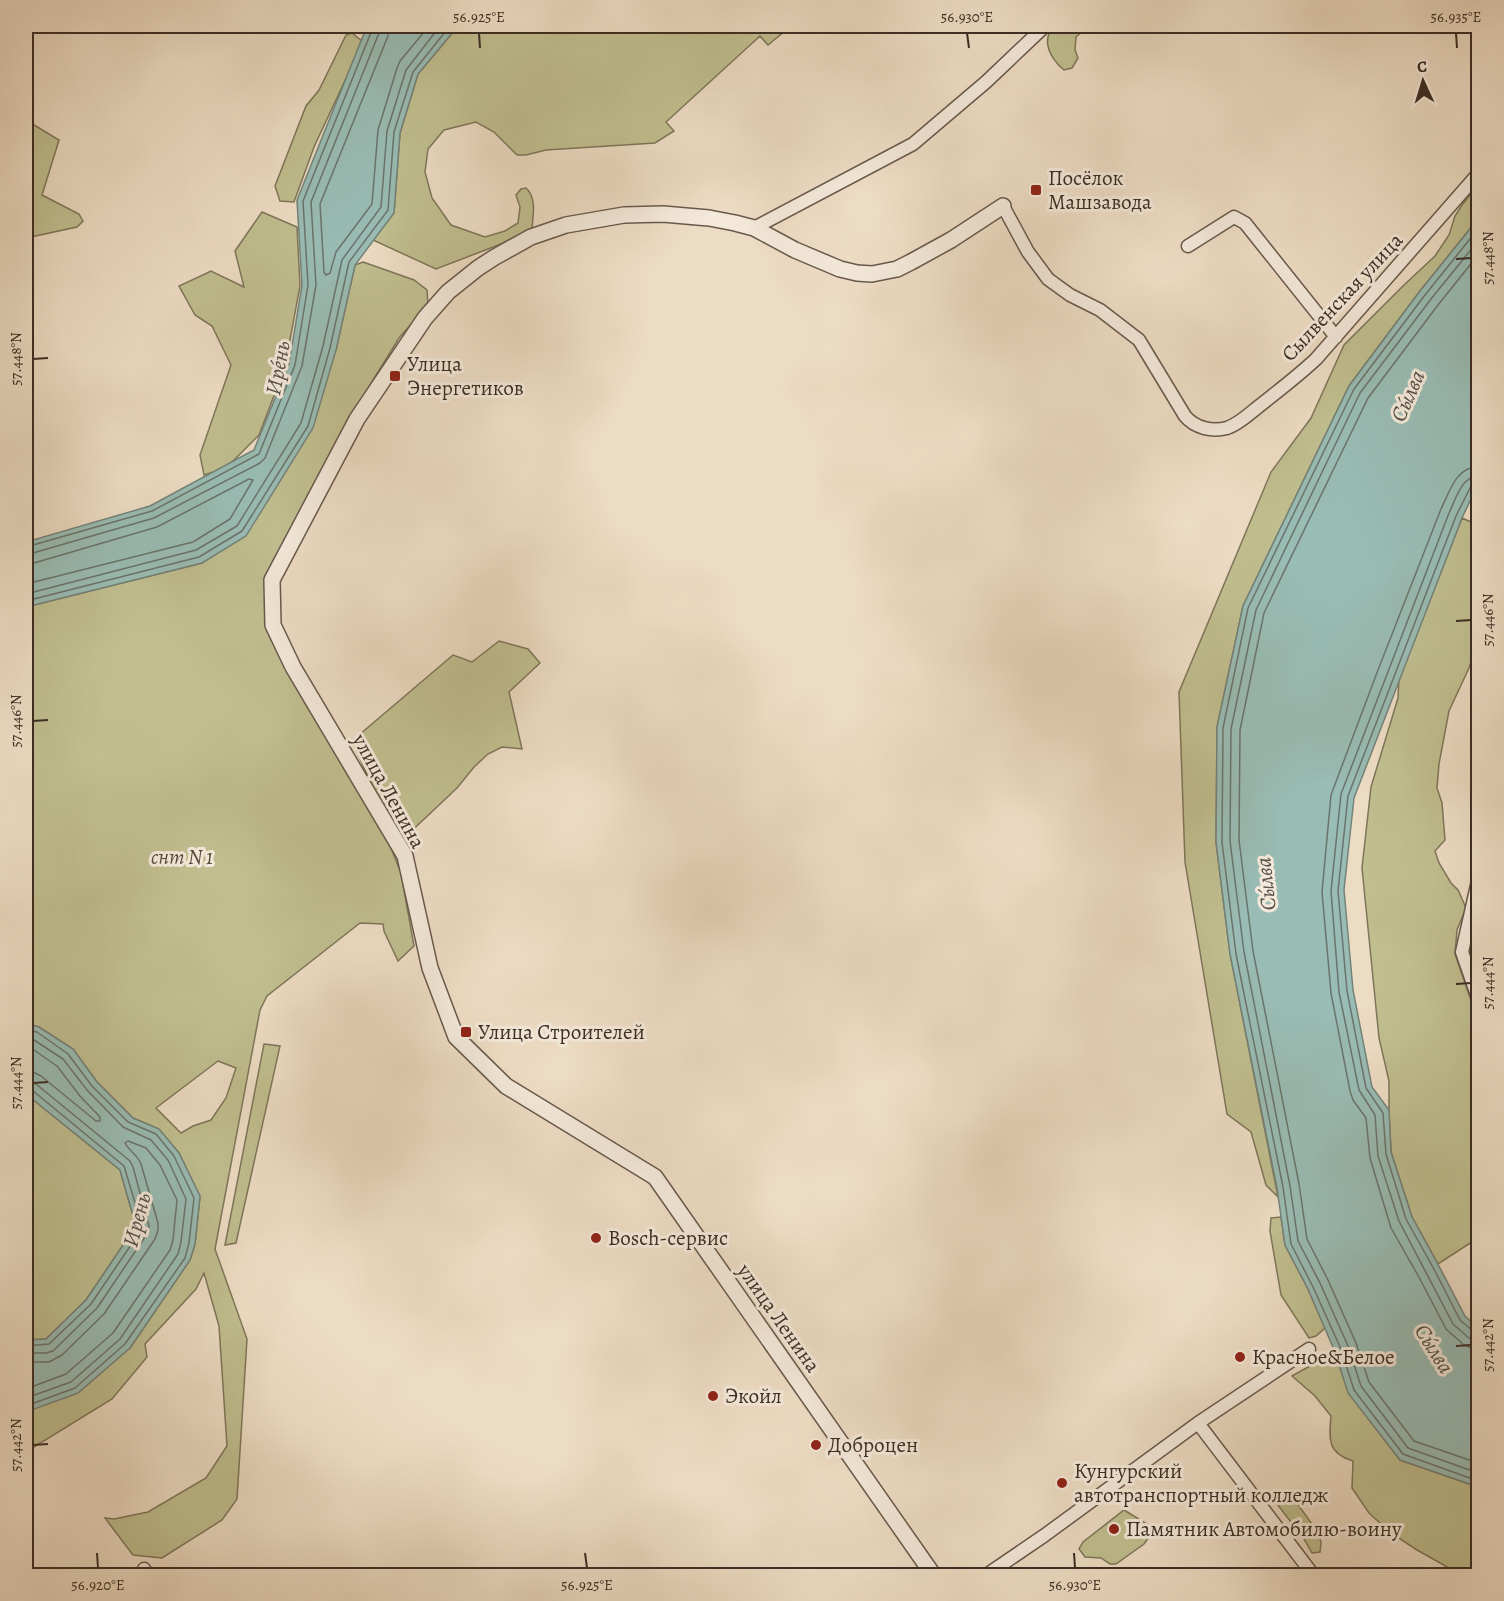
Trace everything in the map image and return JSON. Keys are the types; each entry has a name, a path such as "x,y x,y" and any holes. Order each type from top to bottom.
{"street":[{"path":"754,228 913,144 986,82 1045,26"},
{"name":"Сылвенская улица","path":"1003,206 1028,252 1048,279 1070,295 1100,310 1139,340 1185,416 1195,425 1220,429 1235,425 1302,372 1327,348 1479,174"},
{"path":"754,228 795,250 840,269 872,274 897,269 911,262 951,240 1003,206"},
{"name":"улица Ленина","path":"754,228 709,218 663,214 624,215 585,221 531,237 495,257 464,280 438,303 413,333 357,419 272,580 273,626 293,667 405,856 430,968 456,1037 506,1086 655,1177 934,1575"},
{"path":"1188,246 1234,217 1245,224 1336,337"},
{"path":"1479,881 1462,952 1479,998"},
{"path":"985,1575 1045,1535 1198,1423 1309,1349"},
{"path":"1198,1423 1314,1575"}],"green space":[{"path":"458,26 630,26 635,33 653,26 791,26 768,45 760,36 666,122 674,131 655,143 546,150 517,155 494,132 476,122 444,130 428,149 425,172 432,198 451,225 485,237 505,231 518,223 520,207 516,195 521,189 526,188 532,197 533,212 532,228 501,244 436,269 373,240 394,213 400,133 418,74"},
{"path":"1054,26 1088,26 1076,37 1075,50 1078,58 1072,68 1064,70 1051,55 1048,38"},
{"path":"352,33 363,42 314,147 294,202 280,201 275,186 306,106 319,90 346,35"},
{"path":"26,120 59,140 42,195 79,214 83,221 77,227 26,238"},
{"path":"1478,185 1478,219 1420,291 1349,386 1243,606 1217,727 1216,842 1230,954 1278,1197 1266,1185 1251,1132 1227,1114 1185,862 1179,692 1271,472 1311,418 1344,345 1435,256 1449,235 1455,216"},
{"path":"262,212 297,227 300,286 285,367 259,435 226,468 204,475 200,455 231,365 212,326 195,315 179,286 211,271 244,287 235,251"},
{"name":"снт N 1","path":"363,262 414,280 427,290 428,305 399,338 344,427 294,524 268,623 387,838 401,873 414,946 398,961 383,924 360,923 267,996 260,1010 215,1249 247,1339 237,1499 222,1520 162,1558 133,1555 105,1518 114,1519 148,1512 206,1478 227,1446 219,1326 204,1273 196,1289 145,1344 147,1357 112,1399 26,1452 26,1412 130,1348 190,1260 195,1244 200,1197 179,1153 159,1129 133,1118 97,1082 73,1049 39,1027 26,1024 26,607 202,563 336,350 355,265","holes":["218,1061 236,1068 226,1098 211,1120 181,1133 156,1108"]},
{"path":"1462,518 1478,525 1478,640 1469,668 1449,711 1437,788 1442,803 1445,840 1435,851 1439,863 1458,890 1466,908 1457,930 1455,954 1478,1021 1478,1238 1438,1264 1412,1217 1391,1152 1389,1081 1379,1038 1362,868 1371,787 1398,698 1399,678"},
{"path":"499,641 528,649 540,663 509,692 522,749 502,747 488,754 457,788 405,837 373,788 352,741 453,655 472,662"},
{"path":"264,1044 280,1046 236,1243 225,1245"},
{"path":"26,1094 120,1170 136,1226 86,1300 46,1339 26,1340"},
{"path":"1281,1217 1285,1245 1325,1328 1316,1336 1309,1338 1281,1295 1270,1231 1271,1218"},
{"path":"1335,1352 1349,1393 1400,1460 1478,1487 1478,1575 1458,1573 1391,1533 1369,1513 1352,1488 1353,1461 1338,1454 1334,1449 1330,1438 1331,1416 1315,1396 1292,1376"},
{"path":"1287,1498 1297,1503 1319,1534 1320,1552 1312,1553 1277,1504"},
{"path":"1124,1510 1155,1529 1144,1544 1116,1564 1110,1564 1101,1558 1085,1557 1079,1549 1083,1542"}],"water":[{"path":"367,26 458,26 418,74 400,133 394,213 355,265 336,350 313,428 246,536 202,563 26,607 26,542 150,506 254,450 289,364 302,285 297,200"},
{"name":"Сы́лва","path":"1478,219 1478,484 1462,518 1354,798 1344,890 1353,990 1372,1087 1389,1110 1391,1152 1412,1217 1465,1316 1478,1328 1478,1487 1400,1460 1348,1393 1335,1352 1308,1289 1285,1245 1277,1188 1230,954 1216,842 1217,727 1243,606 1349,386 1420,291"},
{"name":"Ирень","path":"26,1024 39,1027 73,1049 97,1082 133,1118 159,1129 179,1153 200,1196 195,1244 190,1260 130,1348 78,1393 26,1412 26,1340 46,1339 86,1300 136,1226 120,1170 26,1094"}],"place":[{"name":"Посёлок Машзавода","path":"1036,190"},
{"name":"Улица Энергетиков","path":"395,376"},
{"name":"Улица Строителей","path":"466,1032"},
{"name":"Bosch-сервис","path":"596,1238"},
{"name":"Красное&Белое","path":"1240,1357"},
{"name":"Экойл","path":"713,1396"},
{"name":"Доброцен","path":"816,1445"},
{"name":"Кунгурский автотранспортный колледж","path":"1062,1483"},
{"name":"Памятник Автомобилю-воину","path":"1114,1529"}],"water label":[{"name":"Ире́нь","path":"278,368"}]}
